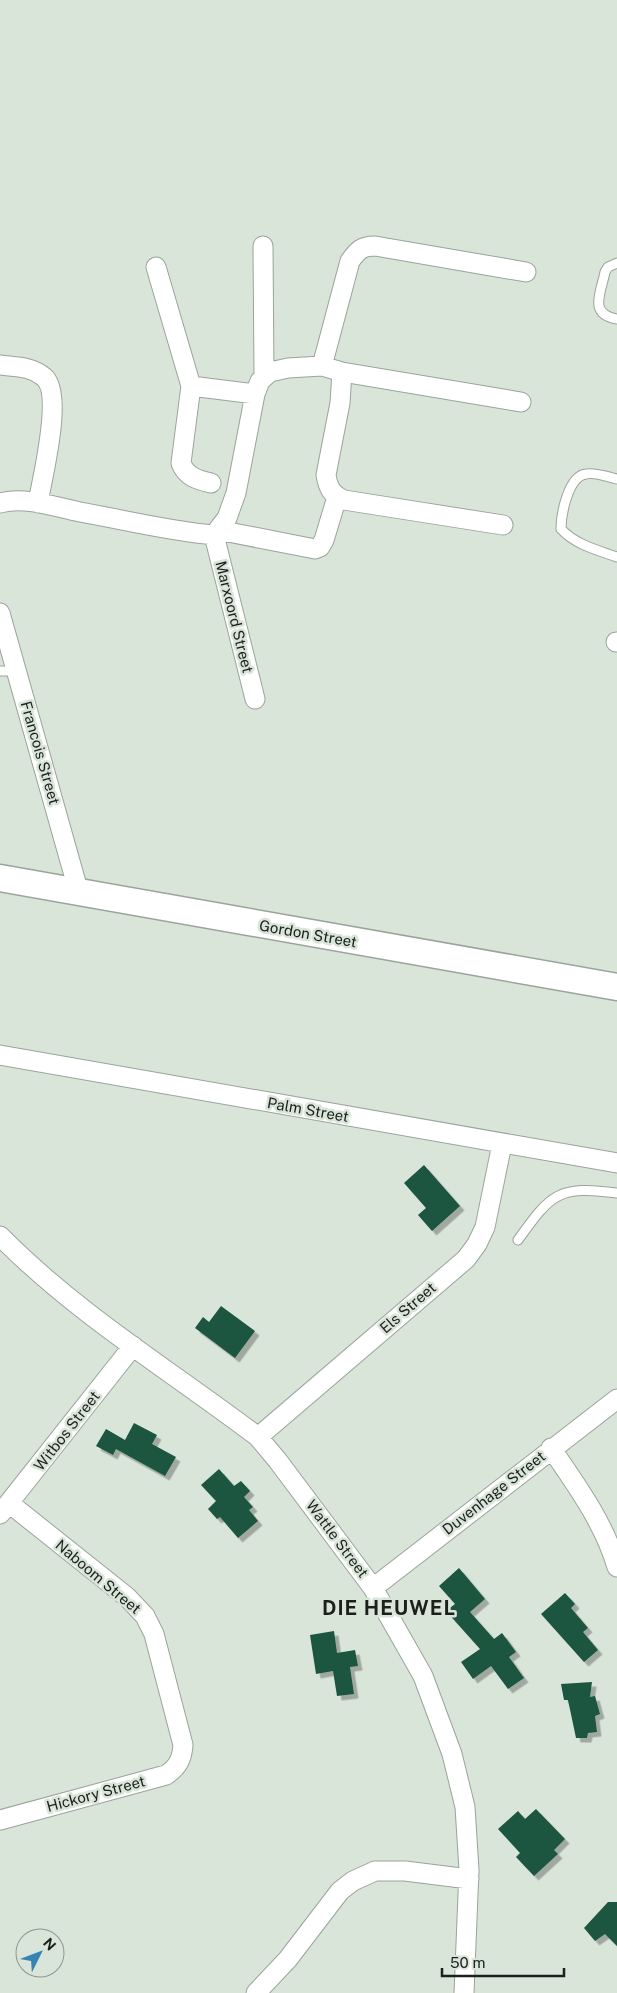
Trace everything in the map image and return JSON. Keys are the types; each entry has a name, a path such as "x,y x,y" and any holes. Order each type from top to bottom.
{"street":[{"path":"216,532 227,518 236,493 255,394 264,376 263,246"},
{"path":"322,366 350,261 357,251 364,246 376,246 526,272"},
{"path":"156,267 191,386 180,463 185,471 196,480 211,483"},
{"path":"0,365 36,371 50,385 52,394 52,424 38,503"},
{"path":"264,376 270,372 288,368 322,366 342,372 522,402"},
{"path":"342,372 340,403 326,475 328,485 337,497 344,500 503,525"},
{"path":"191,386 255,394"},
{"path":"0,502 10,500 38,503 183,532 216,532 315,549 320,547 324,540 337,497"},
{"name":"Marxoord Street","path":"216,532 254,699"},
{"name":"Francois Street","path":"0,613 8,671 80,893"},
{"name":"Gordon Street","path":"0,878 617,987"},
{"name":"Palm Street","path":"0,1055 617,1163"},
{"name":"Els Street","path":"258,1437 466,1259 477,1244 485,1227 502,1144"},
{"name":"Wattle Street","path":"0,1236 29,1266 133,1346 258,1437 278,1460 373,1588 423,1676 452,1754 465,1807 469,1879 464,1993"},
{"name":"Witbos Street","path":"5,1509 133,1346"},
{"name":"Duvenhage Street","path":"373,1588 551,1448 617,1399"},
{"path":"551,1448 589,1504 612,1549 617,1567"},
{"name":"Naboom Street","path":"5,1509 127,1597 145,1616 154,1634 182,1745 182,1755"},
{"name":"Hickory Street","path":"0,1820 166,1775 176,1768 182,1755"},
{"path":"256,1993 288,1960 340,1891 352,1880 375,1871 405,1871 469,1879"}],"lane":[{"path":"617,263 608,267 605,272 598,305 601,313 607,318 617,319"},
{"path":"617,479 585,474 580,476 568,491 561,517 561,529 567,536 583,545 617,557"},
{"path":"518,1240 548,1201 561,1194 571,1191 598,1190 617,1193"}],"building":[{"path":"424,1165 460,1206 432,1231 418,1215 426,1208 404,1183"},
{"path":"221,1306 255,1331 235,1358 195,1328 203,1317 209,1322"},
{"path":"134,1423 157,1435 152,1444 176,1457 165,1476 116,1449 113,1455 96,1446 106,1429 125,1440"},
{"path":"219,1469 234,1486 241,1481 250,1491 244,1497 253,1507 249,1510 258,1521 238,1538 220,1517 217,1519 208,1509 216,1501 201,1485"},
{"path":"459,1568 485,1599 470,1612 494,1639 502,1633 516,1652 509,1657 524,1678 508,1689 491,1666 473,1679 461,1662 480,1649 446,1611 455,1604 439,1586"},
{"path":"565,1593 575,1604 571,1608 588,1628 583,1632 598,1650 584,1662 541,1614"},
{"path":"334,1631 337,1653 355,1650 358,1666 350,1667 354,1694 337,1696 333,1671 316,1674 310,1635"},
{"path":"592,1682 590,1697 595,1696 600,1714 595,1716 597,1732 588,1733 587,1738 576,1738 568,1700 564,1700 561,1684"},
{"path":"536,1809 565,1839 554,1850 558,1854 534,1876 516,1857 520,1853 498,1829 518,1811 525,1819"},
{"path":"608,1902 617,1902 617,1946 605,1934 595,1941 584,1928"}],"district":[{"name":"DIE HEUWEL","path":"389,1608"}]}
